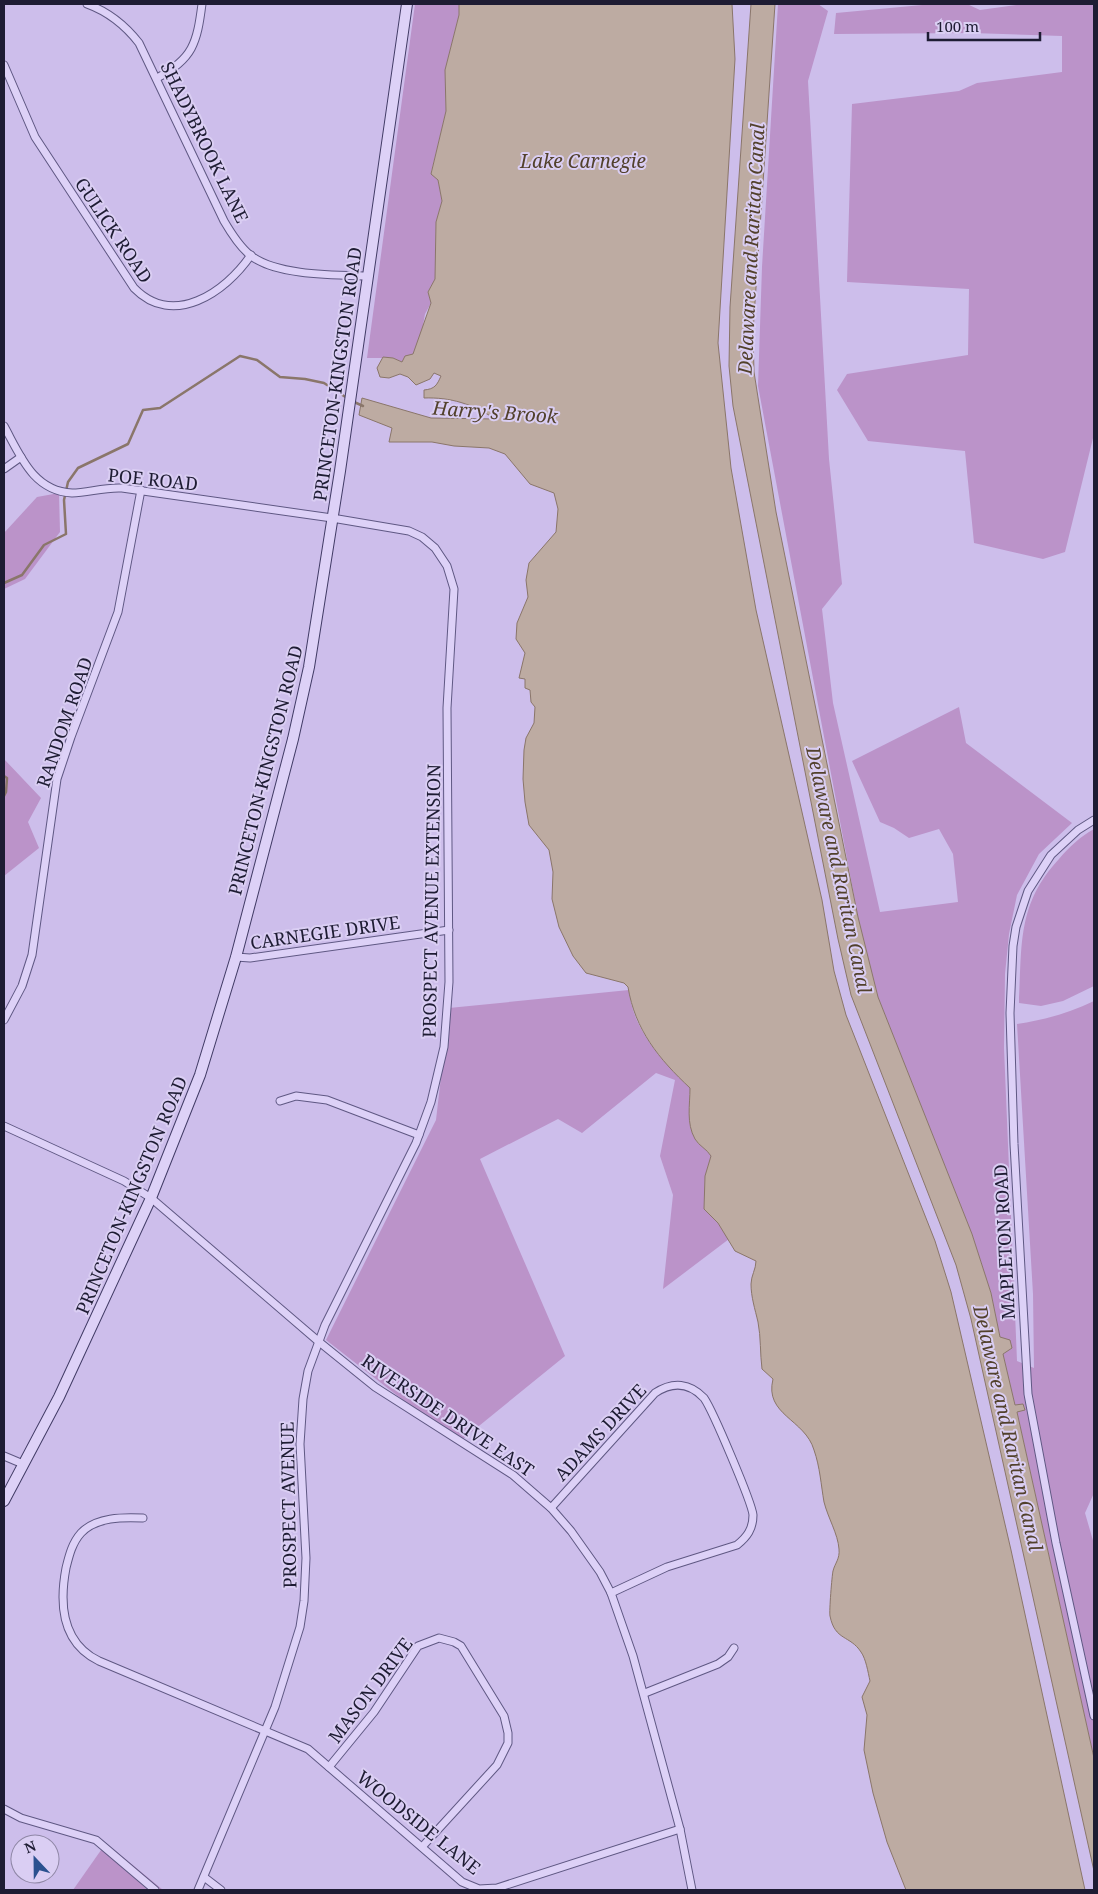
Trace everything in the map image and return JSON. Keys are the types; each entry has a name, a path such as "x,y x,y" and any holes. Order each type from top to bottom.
{"main road":[{"name":"PRINCETON-KINGSTON ROAD","path":"4,1501 59,1396 151,1198 200,1075 236,958 299,715 316,630 407,4"}],"street":[{"name":"SHADYBROOK LANE","path":"88,4 109,14 130,31 145,52 224,221 230,232 251,256 295,272 368,276"},
{"path":"157,78 177,67 190,53 194,44 202,4"},
{"name":"GULICK ROAD","path":"4,64 26,120 40,145 140,295 158,305 180,307 195,302 229,282 251,256"},
{"name":"POE ROAD","path":"4,426 32,476 51,489 72,493 107,487 141,490 332,518"},
{"path":"4,469 21,457"},
{"name":"RANDOM ROAD","path":"4,1020 22,986 32,955 56,786 68,743 118,612 141,490"},
{"name":"PROSPECT AVENUE EXTENSION","path":"318,1341 420,1135 431,1102 444,1047 449,982 448,708 454,589 451,577 447,566 435,548 418,534 332,518"},
{"name":"MAPLETON ROAD","path":"1094,820 1078,830 1051,855 1028,891 1016,926 1013,946 1010,1013 1014,1144 1028,1394 1054,1533 1094,1716"},
{"name":"CARNEGIE DRIVE","path":"236,958 250,958 449,930"},
{"path":"280,1101 296,1096 327,1100 420,1135"},
{"name":"RIVERSIDE DRIVE EAST","path":"4,1126 124,1181 151,1198 318,1341 375,1387 496,1462 551,1508 586,1551 611,1593 645,1692 680,1830 692,1890"},
{"name":"PROSPECT AVENUE","path":"198,1890 266,1731 295,1647 304,1600 306,1558 300,1421 308,1371 318,1341"},
{"name":"ADAMS DRIVE","path":"551,1508 656,1393 669,1386 684,1385 692,1388 704,1398 752,1510 750,1531 737,1544 667,1567 611,1593"},
{"path":"4,1456 24,1464"},
{"name":"WOODSIDE LANE","path":"143,1518 118,1517 95,1524 82,1532 73,1544 65,1577 62,1600 63,1616 71,1636 85,1653 99,1661 303,1746 462,1882 479,1889 488,1889 680,1830"},
{"name":"MASON DRIVE","path":"329,1767 374,1712 418,1646 439,1638 461,1646 504,1716 508,1743 497,1765 422,1847"},
{"path":"645,1692 718,1664 728,1657 734,1648"},
{"path":"4,1809 21,1818 96,1840 155,1890"},
{"path":"204,1877 221,1890"}],"shaded area":[{"path":"415,4 459,4 459,15 445,70 446,111 431,173 438,180 442,201 436,222 435,279 428,292 431,303 425,314 422,331 413,354 402,362 393,358 367,358"},
{"path":"778,4 818,4 828,11 808,81 829,459 842,584 822,609 833,703 880,912 958,902 953,854 939,829 909,838 894,828 880,822 852,761 959,707 966,743 1072,823 1039,854 1017,895 1009,934 1005,974 1004,1048 1017,1361 1034,1368 1033,1294 1017,1024 1056,1016 1094,1001 1094,1493 1085,1513 1094,1544 1094,1758 1017,1412 1025,1409 1023,1404 1015,1405 1003,1354 1012,1348 1000,1337 991,1293 972,1234 878,997 858,917 758,386 762,267"},
{"path":"933,4 967,4 980,10 1023,4 1094,4 1094,434 1065,552 1043,559 974,543 965,451 868,441 837,390 847,374 968,355 969,289 847,282 852,104 959,91 977,83 1062,72 1062,36 972,33 834,34 836,13"},
{"path":"59,493 60,532 25,579 4,589 4,533 37,497"},
{"path":"4,759 41,798 28,822 39,848 4,876"},
{"path":"1094,829 1094,986 1063,1001 1041,1006 1019,1003 1024,926 1035,892 1063,854"},
{"path":"629,990 636,1018 650,1044 690,1088 692,1133 695,1139 711,1156 705,1177 704,1209 718,1223 729,1239 663,1289 673,1195 660,1156 675,1080 656,1073 582,1133 558,1119 480,1159 565,1356 458,1443 326,1340 436,1120 449,1008"},
{"path":"106,1843 163,1890 73,1890"}],"water":[{"name":"Lake Carnegie","path":"459,4 732,4 735,59 718,343 731,468 756,610 822,900 834,971 846,1015 935,1241 951,1292 1011,1550 1085,1890 906,1890 887,1842 873,1793 864,1750 867,1715 862,1697 870,1681 867,1666 863,1655 857,1647 835,1630 830,1616 833,1574 839,1549 824,1502 816,1456 803,1431 774,1401 772,1391 773,1379 762,1369 759,1328 751,1289 756,1261 735,1251 718,1223 704,1209 705,1176 711,1156 697,1141 690,1127 690,1088 668,1066 650,1043 636,1017 628,987 624,983 586,973 573,956 559,927 552,899 553,872 549,850 529,825 523,779 524,750 526,738 534,723 535,707 531,702 530,690 525,688 525,679 519,678 525,653 516,639 517,623 528,597 526,580 529,563 556,532 558,509 554,493 530,484 505,454 489,448 454,446 432,442 389,442 392,428 359,415 362,398 431,418 495,419 461,402 424,398 424,390 435,386 441,376 434,373 430,379 416,385 408,377 400,374 389,378 380,377 377,368 383,357 393,358 402,362 405,356 413,354 431,303 428,292 435,279 436,222 442,201 438,180 431,174 446,111 445,70 459,15"},
{"name":"Delaware and Raritan Canal","path":"751,4 775,4 753,332 754,372 776,512 858,917 878,997 972,1234 991,1293 1000,1337 1010,1340 1012,1348 1003,1354 1015,1405 1023,1404 1025,1410 1017,1412 1094,1758 1094,1871 971,1319 956,1265 851,995 838,939 733,406 729,366 730,307"}],"waterway":[{"name":"Harry's Brook","path":"4,583 22,575 44,545 66,534 64,500 68,482 78,468 128,444 143,410 160,408 240,356 257,360 280,377 324,383 347,398"},
{"name":"Harry's Brook","path":"352,401 363,406"},
{"name":"Harry's Brook","path":"4,776 7,778 4,796"}]}
